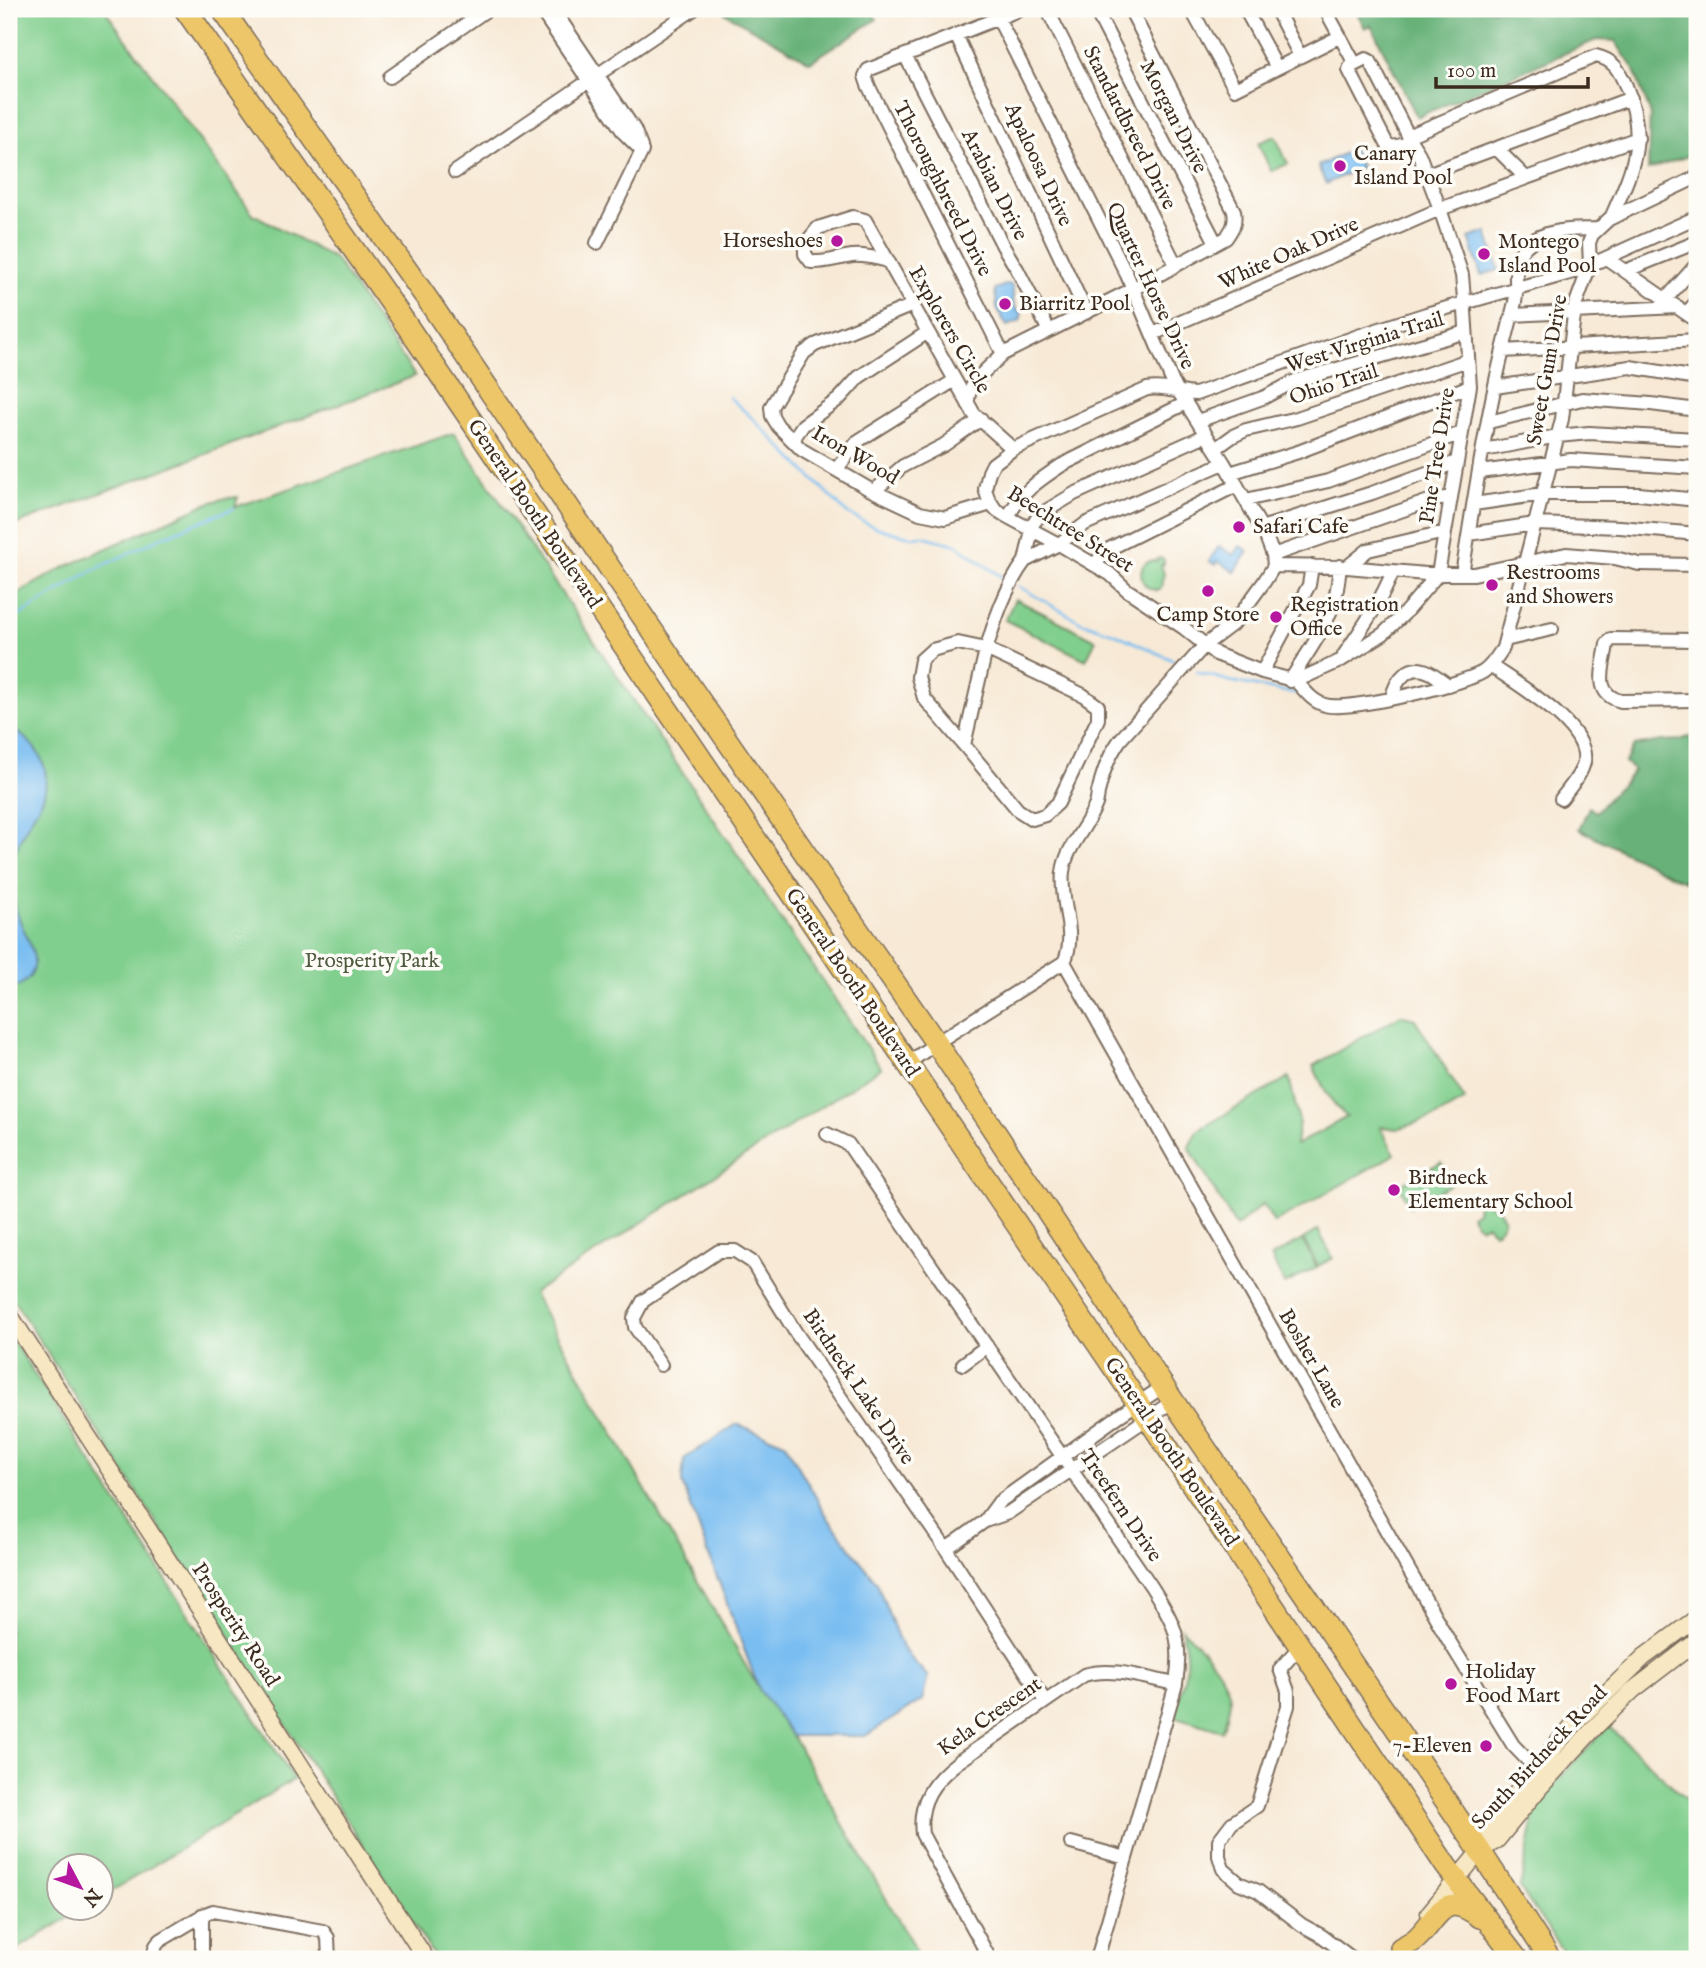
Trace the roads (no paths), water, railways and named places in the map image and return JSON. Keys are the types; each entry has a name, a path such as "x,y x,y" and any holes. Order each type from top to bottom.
{"highway":[{"name":"General Booth Boulevard","path":"185,9 399,314 1143,1410 1456,1880 1517,1959"},
{"name":"General Booth Boulevard","path":"222,9 428,300 936,1043 1168,1393 1550,1959"},
{"path":"1397,1954 1416,1939 1439,1911 1445,1908 1456,1905 1463,1907 1490,1924"}],"street":[{"path":"390,77 488,9"},
{"path":"540,9 593,78"},
{"path":"552,9 624,133 642,151 597,243"},
{"path":"455,172 694,9"},
{"name":"Thoroughbreed Drive","path":"1003,354 865,76 868,70 1021,9"},
{"name":"Standardbreed Drive","path":"1047,9 1176,265"},
{"name":"Morgan Drive","path":"1095,9 1216,243"},
{"path":"968,404 967,395 972,386 1003,354 1133,289 1226,238 1233,228 1234,211 1129,9"},
{"path":"1191,9 1236,89 1339,37"},
{"path":"1245,9 1277,68"},
{"path":"1276,9 1300,56"},
{"path":"1325,9 1354,64 1349,70 1387,144 1392,148 1597,56 1618,67 1636,113 1638,138 1634,161 1611,218"},
{"name":"Quarter Horse Drive","path":"998,18 1133,289 1173,383 1261,527 1273,560"},
{"name":"Apaloosa Drive","path":"956,35 1086,312"},
{"name":"Arabian Drive","path":"905,55 1048,331"},
{"name":"Pine Tree Drive","path":"1354,64 1366,59 1370,61 1419,154 1462,275 1470,386 1437,574"},
{"path":"1427,174 1630,98"},
{"name":"White Oak Drive","path":"1153,334 1440,209 1638,138"},
{"path":"1496,148 1526,178"},
{"path":"1462,574 1495,387 1518,289 1515,269 1525,247 1538,238 1570,229 1597,229 1611,218 1697,177"},
{"name":"Explorers Circle","path":"888,261 854,256 820,263 811,262 805,254 805,244 818,228 853,217 865,220 974,414 1013,449"},
{"name":"Beechtree Street","path":"1293,681 1262,673 1216,654 1184,628 1127,590 1110,574 1008,517 991,504 985,489 993,464 1013,449 1147,388 1162,387 1183,398 1196,394 1361,335 1590,265 1697,217"},
{"name":"Sweet Gum Drive","path":"1491,666 1503,648 1558,436 1575,313 1590,265 1588,243 1597,229"},
{"path":"1625,271 1697,242"},
{"path":"1606,258 1687,314"},
{"path":"1666,299 1697,264"},
{"path":"1687,314 1697,302"},
{"name":"Iron Wood","path":"913,305 815,345 804,353 771,407 772,416 778,426 802,450 874,491 920,513 946,518 991,504"},
{"path":"1512,315 1687,314"},
{"path":"794,441 803,425 839,399 859,377 928,332"},
{"name":"West Virginia Trail","path":"1198,421 1265,397 1295,381 1466,332"},
{"path":"1503,351 1697,340"},
{"name":"Ohio Trail","path":"1215,449 1246,430 1297,418 1468,360"},
{"path":"1495,387 1630,367 1697,378"},
{"path":"836,470 858,441 955,380"},
{"path":"964,745 986,649 999,610 1016,572 1025,561 1059,544 1085,524 1227,468 1298,452 1470,386"},
{"path":"1008,517 1022,495 1046,475 1183,398"},
{"path":"1489,422 1582,400 1697,410"},
{"path":"874,491 903,466 944,445 981,419"},
{"path":"1245,500 1328,481 1462,433"},
{"path":"1484,450 1589,433 1697,439"},
{"path":"1025,561 1030,529 1041,514 1074,494 1206,435"},
{"path":"1480,472 1571,460 1697,468"},
{"path":"1261,527 1372,493 1457,462"},
{"path":"1094,565 1107,551 1237,485"},
{"path":"1474,504 1542,494 1639,494 1697,500"},
{"path":"907,1064 1064,962 1070,942 1062,875 1065,860 1097,802 1111,753 1205,645 1234,623 1273,560 1429,501 1451,498"},
{"path":"1469,534 1535,524 1620,527 1697,534"},
{"path":"1293,681 1332,608 1343,566 1368,550 1445,532"},
{"path":"1273,560 1312,566 1437,574 1474,574 1566,554 1615,558 1639,564 1697,565"},
{"path":"1262,673 1309,584 1312,566"},
{"path":"1340,661 1368,620 1393,571"},
{"path":"1293,681 1340,661 1383,634 1403,615 1437,574"},
{"path":"1505,640 1552,629"},
{"path":"1697,640 1611,639 1607,644 1601,685 1611,698 1621,701 1697,700"},
{"path":"958,643 986,649 1092,700 1098,706 1097,719 1058,803 1045,815 1031,819 1018,810 964,745 925,698 918,677 921,660 932,650 958,643"},
{"path":"1293,681 1326,706 1351,706 1448,685 1482,673 1491,666 1547,705 1571,727 1580,743 1585,758 1581,771 1560,799"},
{"path":"1392,698 1395,684 1401,677 1416,669 1427,671 1448,685"},
{"name":"Bosher Lane","path":"1064,962 1448,1641 1513,1745 1536,1769"},
{"name":"Treefern Drive","path":"827,1133 848,1144 1072,1469 1169,1616 1177,1636 1180,1652 1176,1684 1097,1959"},
{"name":"Birdneck Lake Drive","path":"661,1365 635,1327 634,1318 643,1301 719,1251 735,1251 745,1256 752,1262 796,1333 946,1549 1045,1701"},
{"name":"Prosperity Road","path":"9,1314 426,1959"},
{"path":"963,1364 987,1346"},
{"path":"985,1521 999,1502 1063,1457 1168,1393"},
{"path":"946,1549 985,1521 1008,1513 1072,1469 1143,1410 1168,1393"},
{"name":"South Birdneck Road","path":"1397,1954 1479,1851 1488,1826 1574,1724 1644,1657 1697,1618"},
{"name":"South Birdneck Road","path":"1479,1851 1497,1840 1541,1786 1615,1707 1697,1641"},
{"path":"1300,1647 1280,1669 1288,1691 1288,1706 1257,1806 1232,1823 1219,1840 1219,1856 1223,1868 1239,1883 1258,1891 1353,1959"},
{"name":"Kela Crescent","path":"990,1959 922,1835 923,1806 931,1788 943,1774 1084,1675 1109,1671 1176,1684"},
{"path":"1071,1843 1126,1858"},
{"path":"158,1959 154,1950 160,1940 202,1915 214,1911 323,1931 328,1938 329,1959"},
{"path":"202,1915 202,1959"}],"water":[{"name":"Canary Island Pool","path":"1353,149 1361,167 1326,184 1318,166"},
{"name":"Montego Island Pool","path":"1487,232 1499,270 1481,275 1469,238"},
{"name":"Biarritz Pool","path":"1009,284 1013,287 1013,301 1017,311 1022,312 1020,321 1007,326 997,309 995,289"},
{"path":"1219,546 1234,555 1240,546 1248,551 1235,572 1217,561 1216,565 1209,561"},
{"path":"9,727 27,740 40,756 44,765 46,786 43,798 19,843 12,872 15,905 34,955 34,965 31,975 23,983 9,990"},
{"path":"737,1424 785,1443 828,1518 877,1583 902,1648 928,1677 922,1700 865,1736 792,1736 759,1689 682,1483 684,1459"}],"waterway":[{"path":"729,397 848,514 891,532 912,537 923,536 957,545 1003,578"},
{"path":"9,622 90,572 164,536 234,508"},
{"path":"1018,586 1081,622 1116,634 1177,662"},
{"path":"1197,672 1297,694"}],"place":[{"name":"Canary Island Pool","path":"1340,166"},
{"name":"Horseshoes","path":"837,241"},
{"name":"Montego Island Pool","path":"1484,254"},
{"name":"Biarritz Pool","path":"1005,304"},
{"name":"Safari Cafe","path":"1239,527"},
{"name":"Restrooms and Showers","path":"1492,585"},
{"name":"Camp Store","path":"1208,591"},
{"name":"Registration Office","path":"1276,617"},
{"name":"Birdneck Elementary School","path":"1394,1190"},
{"name":"Holiday Food Mart","path":"1451,1684"},
{"name":"7-Eleven","path":"1486,1746"}],"park label":[{"name":"Prosperity Park","path":"372,961"}]}
